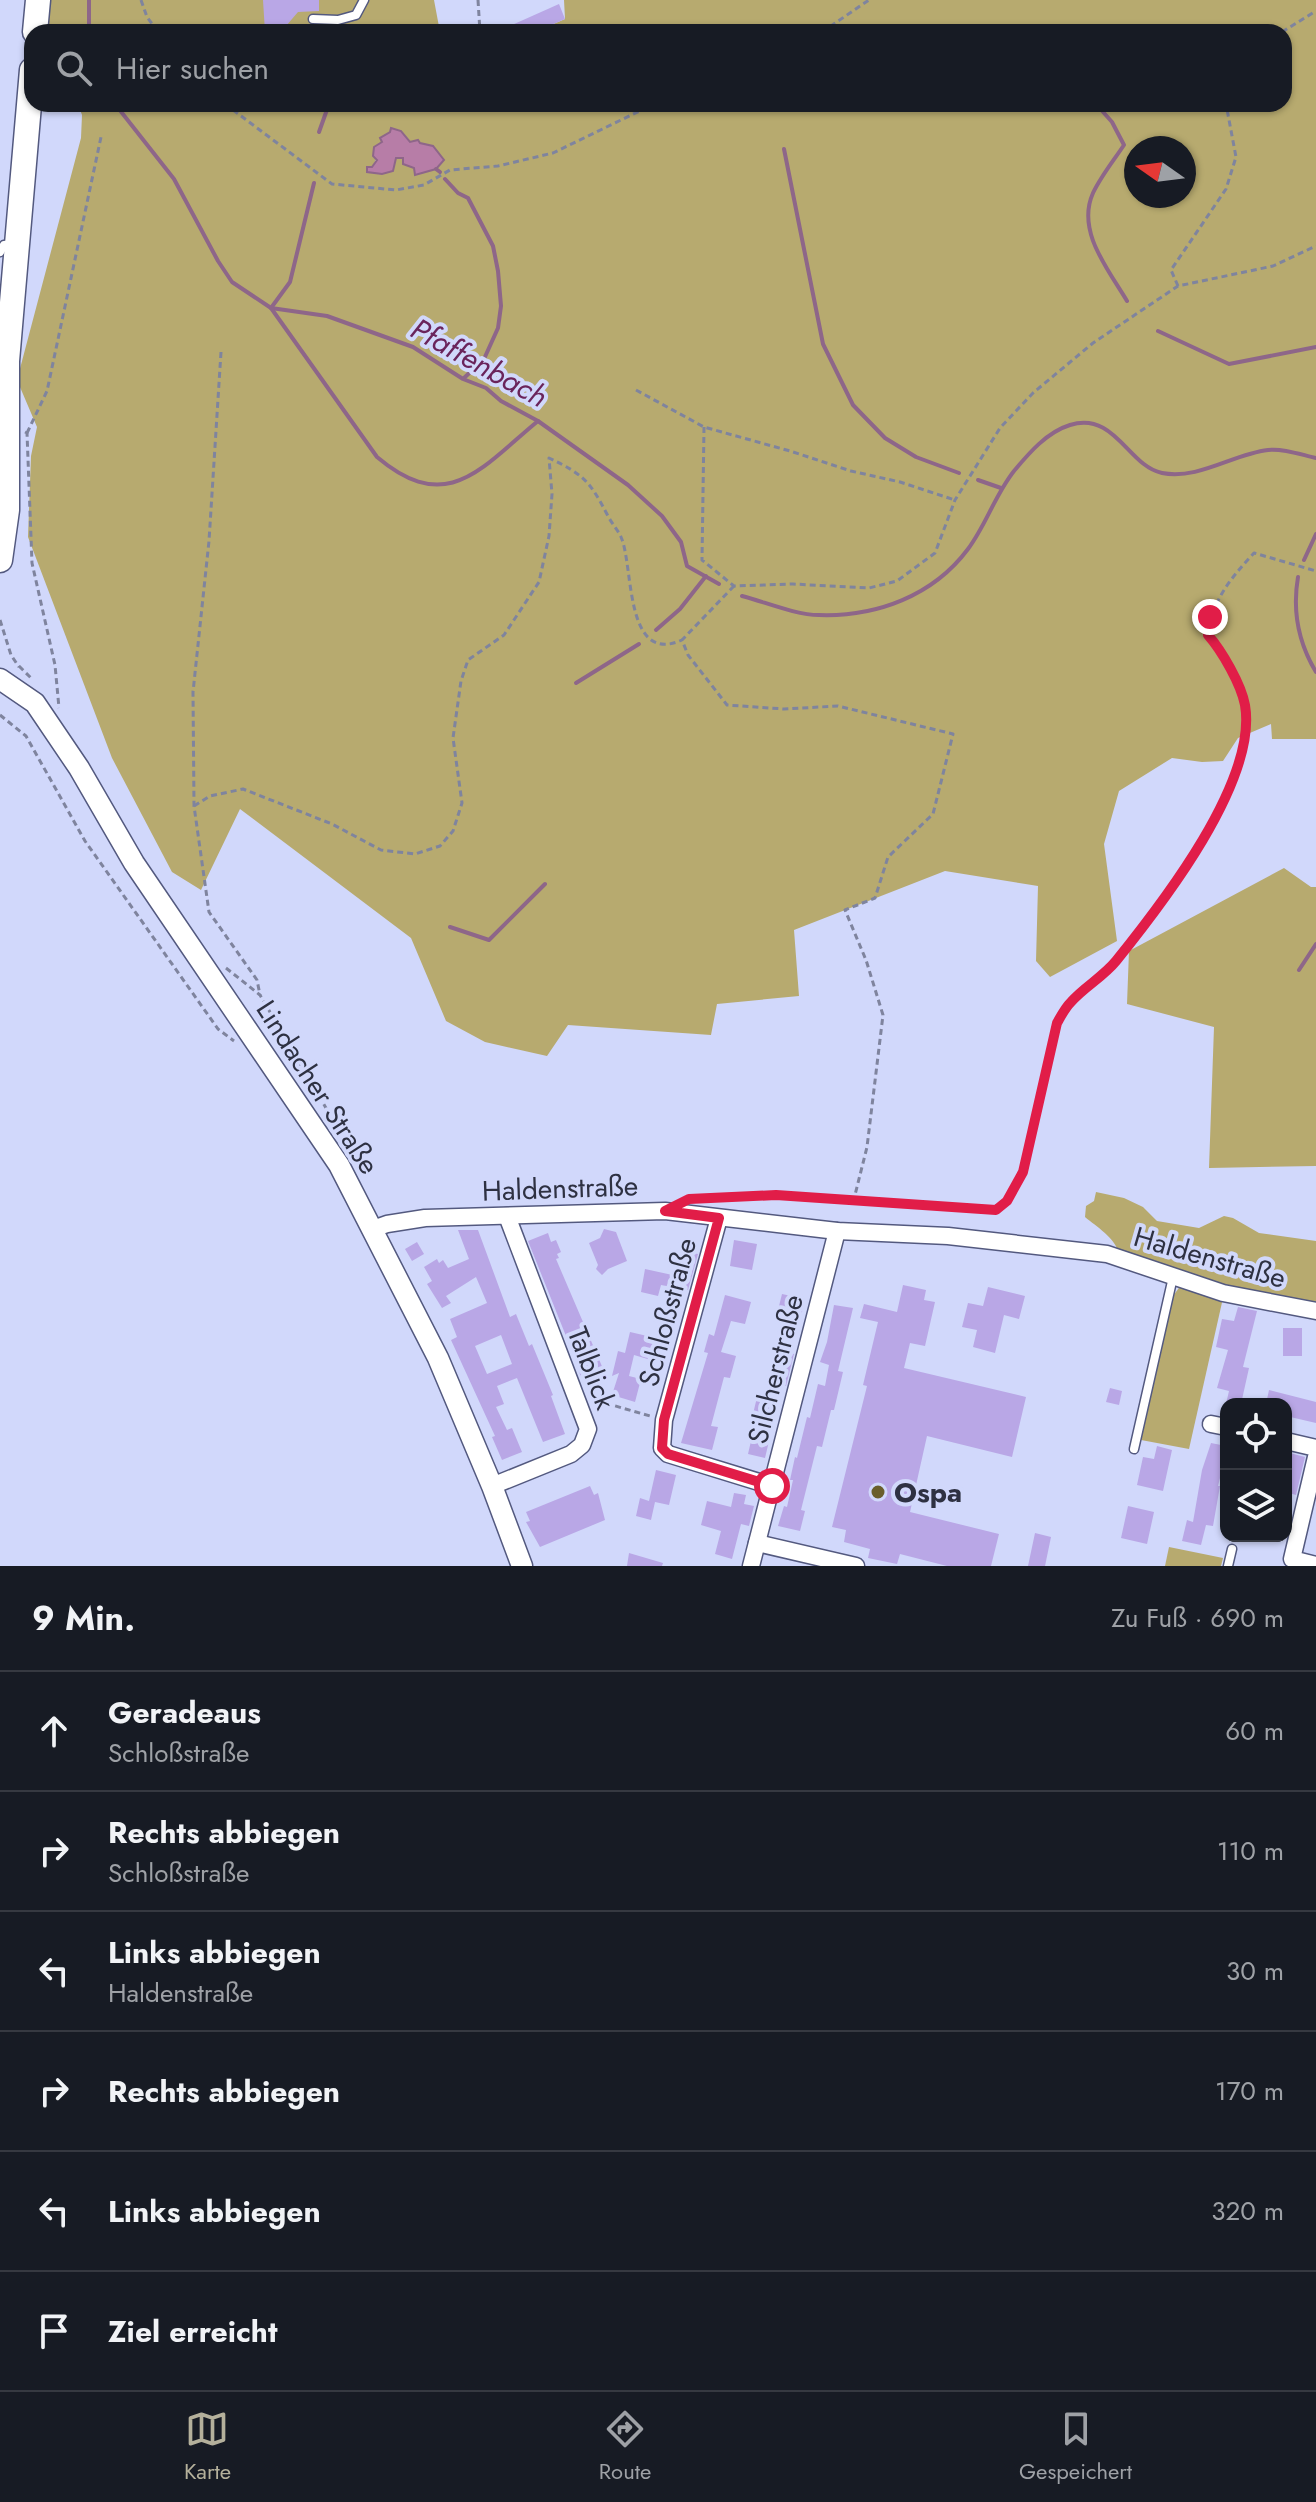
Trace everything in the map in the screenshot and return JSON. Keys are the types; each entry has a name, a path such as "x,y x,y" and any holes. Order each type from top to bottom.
{"main road":[{"path":"36,24 38,0"},
{"path":"0,560 17,427 7,361 9,248 27,112"}],"street":[{"name":"Lindacher Straße","path":"0,679 35,703 134,863 339,1165 438,1358 522,1566"},
{"name":"Haldenstraße","path":"373,1229 425,1218 665,1211 837,1231 948,1236 1107,1254 1223,1293 1316,1311"},
{"name":"Talblick","path":"492,1486 571,1454 582,1445 588,1429 507,1216"},
{"name":"Schloßstraße","path":"719,1218 664,1420 662,1448 668,1454 772,1486"},
{"name":"Silcherstraße","path":"751,1566 837,1231"},
{"path":"1292,1442 1316,1448"},
{"path":"1316,1457 1292,1559 1316,1565"},
{"path":"757,1543 856,1566"}],"lane":[{"path":"313,19 338,20 356,15 364,0"},
{"path":"1134,1449 1173,1277"},
{"path":"1228,1566 1232,1549"}],"path":[{"path":"141,0 152,24"},
{"path":"478,0 480,24"},
{"path":"834,24 869,0"},
{"path":"1292,26 1316,11"},
{"path":"236,112 332,184 396,190 424,185 450,170 498,166 553,153 638,112"},
{"path":"1178,286 1171,270 1226,189 1236,157 1228,112"},
{"path":"57,736 59,706 55,665 32,563 17,427 47,391 101,137"},
{"path":"704,427 702,560 734,586 793,584 869,588 897,581 935,553 955,500 1000,428 1033,393 1093,343 1178,286 1273,266 1316,246"},
{"path":"221,352 209,541 193,692 194,806 209,912 257,980 260,995 352,1155"},
{"path":"636,390 704,427 955,500"},
{"path":"194,806 210,796 243,789 332,824 381,850 415,854 440,846 453,831 462,803 453,738 461,681 468,660 504,635 539,582 549,536 552,494 549,458 579,473 596,492 622,539 635,613 653,642 669,645 682,640 734,586"},
{"path":"665,1211 689,1199 776,1195 996,1210 1007,1201 1023,1172 1057,1023 1071,1001 1114,964 1202,843 1226,795 1243,750 1245,705 1223,651 1208,635 1210,617 1225,585 1254,553 1316,571"},
{"path":"682,640 688,655 727,705 784,709 838,706 953,734 933,814 888,857 875,898 845,910 866,960 883,1015 867,1147 854,1199"},
{"path":"0,715 26,736 85,841 218,1029 239,1043"},
{"path":"583,1415 605,1403 664,1420"}],"shaded area":[{"path":"45,0 434,0 438,24 45,24"},
{"path":"564,0 1316,0 1316,739 1272,739 1271,724 1238,738 1223,761 1172,758 1119,791 1104,844 1117,941 1050,977 1036,961 1038,886 945,871 794,930 799,996 717,1004 711,1035 568,1025 547,1056 485,1042 446,1021 411,938 240,809 201,890 172,872 112,758 28,537 31,456 37,427 17,380 81,138 81,112 1292,112 1292,24 553,24 565,19","holes":["401,131 411,142 420,143 442,163 436,169 415,174 414,168 404,158 396,158 393,171 382,174 368,171 386,136"]},
{"path":"391,128 401,131 410,142 418,140 433,146 444,160 436,169 415,175 414,168 403,164 403,158 396,158 393,171 382,174 367,172 367,167 372,167 377,160 373,156 374,147 382,142 380,138"},
{"path":"1284,868 1311,887 1316,887 1316,1166 1209,1168 1214,1027 1127,1004 1129,951"},
{"path":"1096,1192 1124,1198 1143,1207 1157,1221 1199,1228 1224,1216 1259,1233 1316,1241 1316,1305 1229,1288 1119,1253 1109,1237 1085,1217 1086,1206 1094,1201"},
{"path":"1181,1285 1223,1298 1189,1449 1141,1440 1173,1296"},
{"path":"1169,1547 1223,1558 1221,1566 1165,1566"}],"building":[{"path":"263,0 319,0 319,11 298,12 288,24 264,24"},
{"path":"559,4 565,19 553,24 514,24"},
{"path":"604,1229 616,1232 627,1261 602,1275 596,1269 598,1265 589,1243 600,1238"},
{"path":"458,1230 478,1230 510,1317 516,1314 529,1346 532,1344 565,1434 543,1442 517,1378 497,1386 504,1404 496,1407 507,1430 512,1428 522,1452 502,1460 492,1437 495,1436 451,1340 457,1337 450,1319 487,1303 476,1277 446,1296 451,1303 442,1308 427,1284 432,1281 424,1267 437,1259 439,1263 443,1260 448,1268 469,1259","holes":["501,1335 512,1364 487,1374 475,1346"]},
{"path":"548,1233 551,1242 556,1240 561,1252 556,1259 607,1378 585,1386 577,1367 583,1365 576,1344 570,1346 528,1241"},
{"path":"734,1240 757,1244 752,1270 730,1266"},
{"path":"417,1242 424,1254 412,1261 405,1249"},
{"path":"682,1250 698,1254 688,1290 661,1285 658,1296 641,1292 645,1269 677,1276"},
{"name":"Ospa","path":"903,1285 926,1290 924,1300 935,1302 925,1346 910,1343 904,1368 1026,1397 1012,1457 927,1436 910,1512 999,1534 991,1566 947,1566 900,1554 897,1564 868,1558 870,1549 844,1542 846,1530 832,1527 867,1386 863,1385 878,1322 860,1318 864,1304 897,1312"},
{"path":"988,1287 1025,1296 1019,1319 1004,1315 995,1353 973,1347 977,1330 962,1327 968,1303 983,1306"},
{"path":"782,1294 805,1299 801,1316 778,1310"},
{"path":"725,1295 751,1302 745,1324 731,1321 721,1352 736,1356 730,1378 724,1377 711,1426 718,1427 712,1450 681,1443 708,1353 704,1352 709,1334 714,1336"},
{"path":"834,1305 853,1308 838,1371 843,1372 834,1410 831,1410 822,1447 817,1446 801,1510 805,1511 800,1531 778,1526 784,1506 787,1507 795,1457 807,1417 810,1418 818,1384 825,1386 829,1365 820,1362"},
{"path":"1238,1307 1257,1311 1243,1367 1249,1368 1242,1398 1227,1398 1229,1391 1217,1388 1228,1350 1216,1347 1222,1319 1234,1321"},
{"path":"1283,1328 1302,1328 1302,1356 1283,1356"},
{"path":"630,1332 656,1338 651,1360 634,1355 629,1376 641,1379 635,1402 612,1395 619,1373 612,1376 618,1351 625,1353"},
{"path":"775,1349 794,1354 786,1386 768,1382"},
{"path":"1110,1388 1122,1391 1119,1405 1106,1402"},
{"path":"1269,1390 1316,1402 1316,1423 1292,1417 1292,1398 1267,1398"},
{"path":"758,1393 772,1396 763,1435 770,1437 765,1458 748,1454 757,1415 753,1414"},
{"path":"1211,1443 1220,1445 1220,1486 1213,1526 1206,1525 1201,1545 1182,1541 1187,1520 1193,1522 1202,1470"},
{"path":"1157,1446 1172,1450 1163,1491 1137,1485 1143,1457 1154,1459"},
{"path":"1292,1454 1305,1457 1296,1495 1292,1494"},
{"path":"656,1470 676,1475 669,1505 655,1502 651,1520 636,1516 640,1498 649,1501"},
{"path":"590,1486 594,1495 598,1493 605,1520 540,1547 526,1522 530,1521 526,1512"},
{"path":"734,1493 746,1495 744,1504 754,1506 749,1526 741,1524 732,1559 715,1554 721,1531 701,1525 707,1501 731,1507"},
{"path":"1128,1506 1154,1512 1147,1544 1121,1538"},
{"path":"1035,1533 1051,1537 1045,1566 1028,1566"},
{"path":"629,1553 663,1563 662,1566 627,1566"}],"waterway":[{"name":"Pfaffenbach","path":"89,0 89,24"},
{"name":"Pfaffenbach","path":"121,112 174,179 232,282 271,308 327,316 413,347 463,379 486,388 628,485 662,516 681,542 687,566 719,584"},
{"path":"319,132 326,112"},
{"path":"1103,112 1124,145 1093,193 1088,221 1096,249 1127,301"},
{"path":"784,149 823,344 853,405 885,438 916,457 959,473"},
{"path":"436,169 440,172"},
{"path":"445,179 458,193 468,198 493,246 498,271 501,306 498,328 484,359 464,378"},
{"path":"314,183 290,282 271,308 377,457 402,475 424,483 444,484 463,479 481,468 538,421"},
{"path":"1158,331 1229,364 1316,347"},
{"name":"Pfaffenbach","path":"742,596 800,613 840,615 882,607 921,591 954,565 968,549 1007,480 1026,457 1046,438 1070,425 1085,423 1099,426 1110,432 1140,461 1162,473 1203,470 1268,450 1316,458"},
{"path":"978,480 1001,488"},
{"path":"1304,560 1316,534"},
{"path":"656,630 680,609 706,576"},
{"path":"1298,577 1298,626 1316,672"},
{"path":"576,683 639,644"},
{"path":"450,927 489,940 545,884"},
{"path":"1299,970 1316,944"}],"place":[{"name":"Ospa","path":"878,1492"}],"route":[{"path":"772,1486 668,1454 662,1448 664,1420 719,1218 665,1211 689,1199 776,1195 996,1210 1007,1201 1023,1172 1057,1023 1071,1001 1114,964 1202,843 1226,795 1243,750 1245,705 1223,651 1208,635 1210,617"}]}
